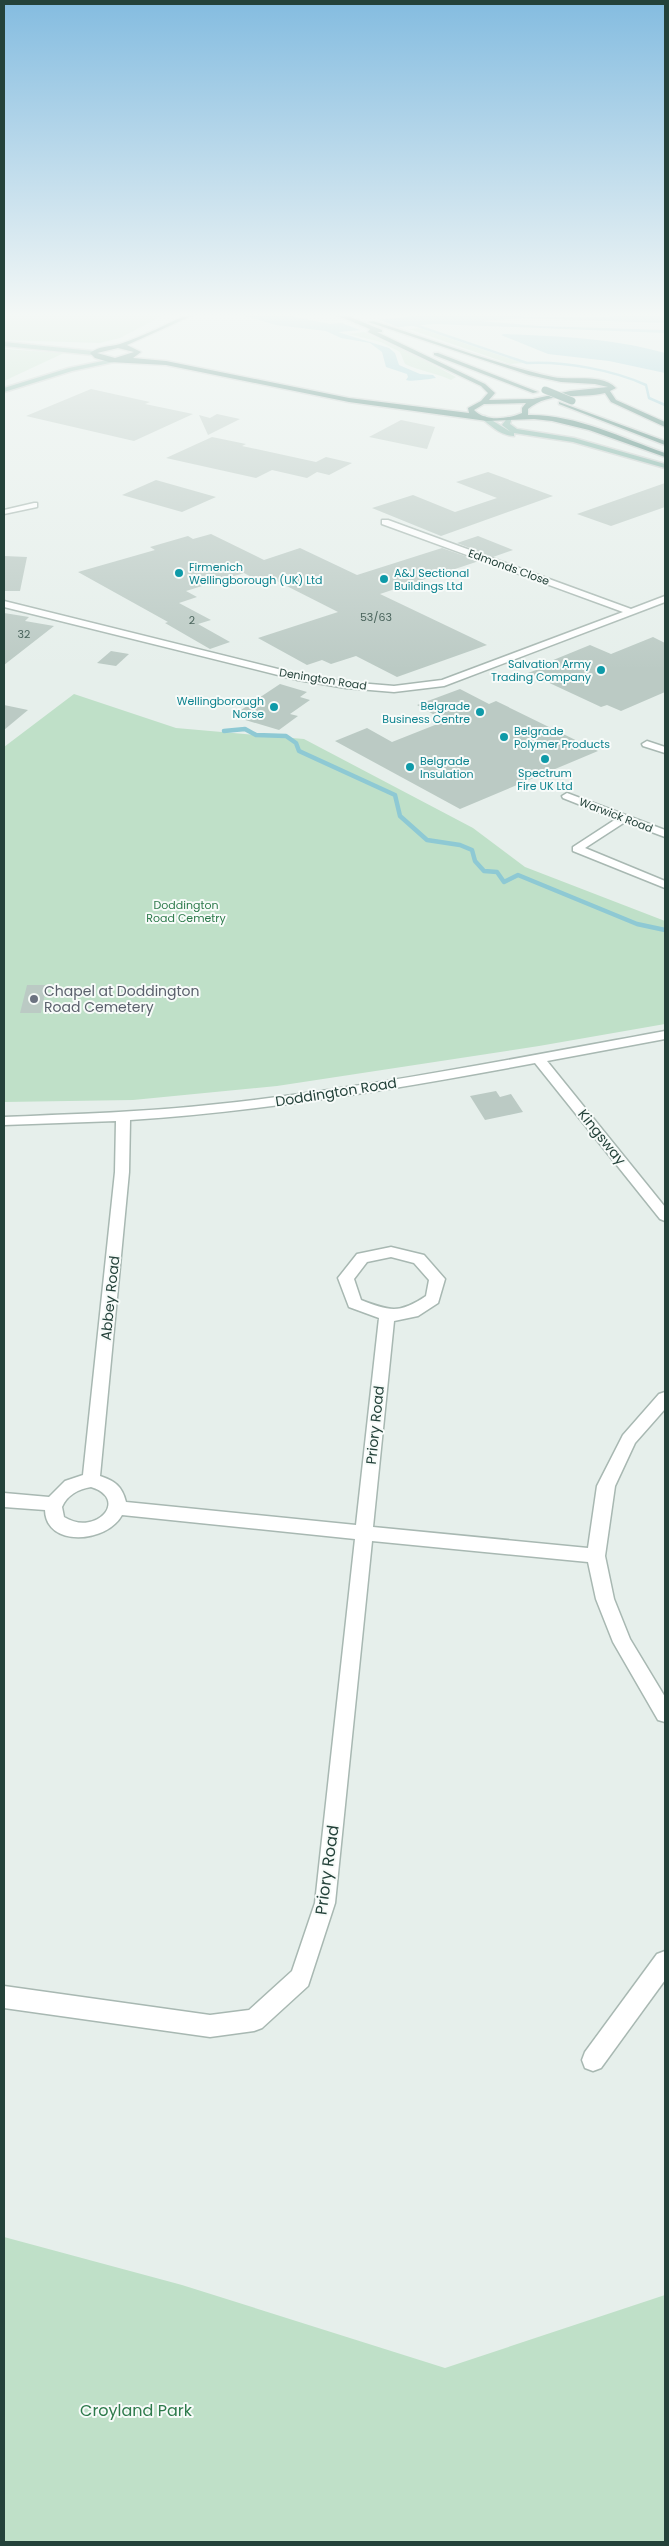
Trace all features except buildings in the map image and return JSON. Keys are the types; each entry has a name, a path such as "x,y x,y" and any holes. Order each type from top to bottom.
{"highway":[{"path":"594,432 665,455"},
{"path":"634,432 665,444"},
{"path":"652,432 665,437"}],"main road":[{"path":"506,432 581,442"},
{"path":"520,432 581,442 665,466"}],"street":[{"path":"4,512 34,505"},
{"name":"Edmonds Close","path":"385,522 632,612"},
{"name":"Denington Road","path":"4,604 298,677 346,685 394,689 444,683 665,599"},
{"path":"647,744 665,750"},
{"name":"Warwick Road","path":"567,796 665,834"},
{"path":"624,818 577,849 665,885"},
{"name":"Doddington Road","path":"4,1120 123,1116 247,1106 665,1035"},
{"name":"Kingsway","path":"538,1058 665,1216"},
{"name":"Abbey Road","path":"91,1480 122,1172 123,1116"},
{"path":"392,1252 419,1259 437,1279 433,1299 416,1312 387,1316 354,1303 346,1278 362,1258 392,1252"},
{"name":"Priory Road","path":"4,1997 210,2026 254,2020 300,1978 325,1903 387,1316"},
{"path":"665,1398 629,1440 606,1486 596,1556 605,1598 622,1642 665,1714"},
{"path":"91,1480 105,1483 115,1491 118,1508 112,1519 101,1527 80,1531 67,1527 58,1520 55,1504 57,1497 68,1486 91,1480"},
{"path":"4,1500 55,1504"},
{"path":"118,1508 596,1556"},
{"path":"593,2060 665,1962"}],"green space":[{"name":"Doddington Road Cemetry","path":"74,694 176,728 304,739 473,828 525,867 665,921 665,1024 539,1046 277,1086 133,1100 4,1102 4,747"},
{"name":"Croyland Park","path":"4,2237 182,2285 445,2368 665,2295 665,2542 4,2542"}],"waterway":[{"path":"224,731 245,729 256,735 286,736 296,743 299,751 395,795 400,816 427,840 460,845 472,850 475,861 484,871 497,872 504,882 518,875 637,924 665,930"}],"place":[{"name":"Firmenich Wellingborough (UK) Ltd","path":"179,573"},
{"name":"A&J Sectional Buildings Ltd","path":"384,579"},
{"name":"Salvation Army Trading Company","path":"601,670"},
{"name":"Wellingborough Norse","path":"274,707"},
{"name":"Belgrade Business Centre","path":"480,712"},
{"name":"Belgrade Polymer Products","path":"504,737"},
{"name":"Spectrum Fire UK Ltd","path":"545,759"},
{"name":"Belgrade Insulation","path":"410,767"},
{"name":"Chapel at Doddington Road Cemetery","path":"34,999"}]}
